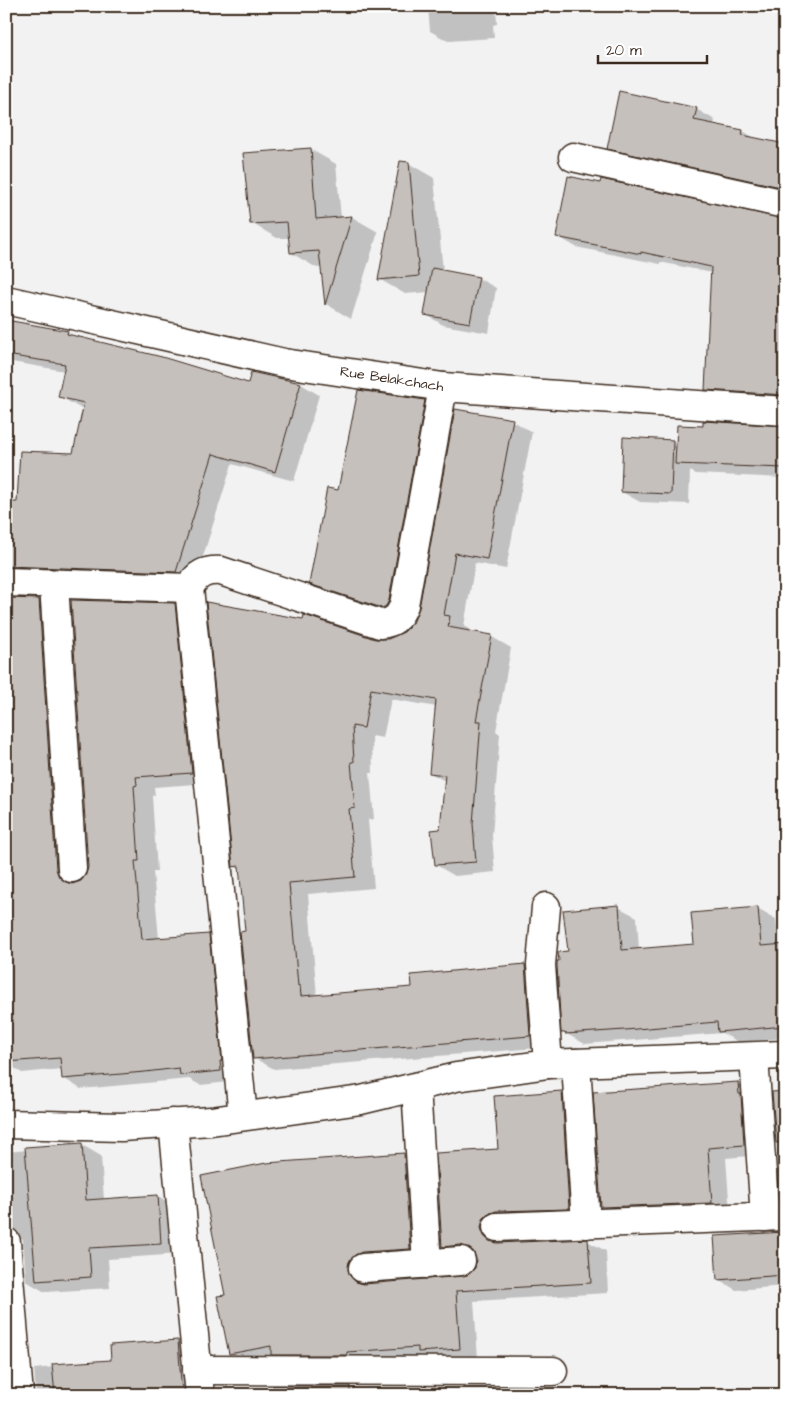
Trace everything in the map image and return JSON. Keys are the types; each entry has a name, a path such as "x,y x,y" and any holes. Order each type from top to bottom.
{"street":[{"path":"573,157 785,204"},
{"name":"Rue Belakchach","path":"6,300 284,363 443,387 785,410"},
{"path":"243,1116 189,588 201,573 212,570 221,571 380,624 396,620 404,605 443,387"},
{"path":"6,582 189,588"},
{"path":"54,584 72,868"},
{"path":"546,907 541,965 548,1064"},
{"path":"6,1124 120,1127 173,1124 361,1100 456,1077 548,1064 785,1055"},
{"path":"497,1227 775,1216 754,1057"},
{"path":"576,1063 586,1224"},
{"path":"416,1087 427,1264"},
{"path":"173,1124 199,1383 553,1371"},
{"path":"6,1242 19,1395"},
{"path":"363,1268 461,1261"}],"building":[{"path":"619,91 697,108 694,120 743,130 742,135 785,144 785,188 607,149"},
{"path":"311,148 316,219 352,216 325,305 319,251 290,253 287,222 250,224 243,153"},
{"path":"400,161 409,162 419,276 378,280"},
{"path":"568,176 600,183 601,179 785,219 785,395 705,390 711,267 556,237"},
{"path":"432,268 479,277 470,323 424,315"},
{"path":"6,320 68,331 67,334 162,357 248,383 251,372 301,383 275,472 213,454 176,572 6,566 6,502 17,502 20,451 73,453 84,403 58,397 65,364 6,355"},
{"path":"358,390 425,400 389,600 386,606 382,608 309,584 327,488 338,490"},
{"path":"455,409 513,419 487,559 455,553 444,615 450,616 448,627 492,635 476,721 481,721 473,824 476,862 435,865 431,830 440,829 445,775 429,773 436,700 371,689 364,728 352,726 354,762 351,762 355,808 349,809 355,877 289,883 298,986 300,985 301,996 412,987 411,975 525,964 530,1036 253,1059 240,932 245,931 239,866 233,867 206,602 303,619 304,615 375,639 388,639 404,632 413,623 419,608"},
{"path":"703,421 785,426 785,468 675,464 677,425 703,426"},
{"path":"623,437 673,440 671,494 621,492"},
{"path":"6,598 39,599 56,869 59,877 72,884 81,881 88,867 71,600 175,603 192,773 136,777 137,785 134,786 139,861 135,861 142,939 209,934 222,1061 220,1061 221,1071 180,1075 179,1068 62,1079 60,1058 6,1062"},
{"path":"619,905 622,950 694,944 691,913 758,907 761,946 785,944 785,1026 718,1032 717,1022 625,1030 561,1033 557,961 559,961 558,952 568,951 563,910"},
{"path":"738,1082 739,1094 741,1094 744,1145 708,1148 712,1203 601,1207 593,1092"},
{"path":"562,1091 569,1209 496,1211 488,1214 483,1219 481,1228 484,1236 489,1241 497,1243 588,1239 591,1283 456,1291 460,1349 418,1352 418,1347 347,1352 347,1355 271,1355 271,1346 229,1354 217,1296 225,1295 201,1176 266,1163 404,1153 410,1249 362,1252 355,1255 349,1262 348,1270 350,1276 356,1282 364,1284 463,1276 469,1274 475,1268 476,1259 474,1252 467,1247 460,1245 442,1247 436,1153 498,1149 494,1096"},
{"path":"785,1091 785,1142 776,1143 772,1092"},
{"path":"82,1143 86,1200 158,1195 161,1244 89,1248 91,1277 36,1281 25,1147"},
{"path":"785,1232 785,1275 717,1280 714,1236"},
{"path":"178,1340 182,1395 55,1395 52,1364 111,1360 110,1345"},
{"path":"273,1386 350,1386 350,1395 274,1395"}]}
